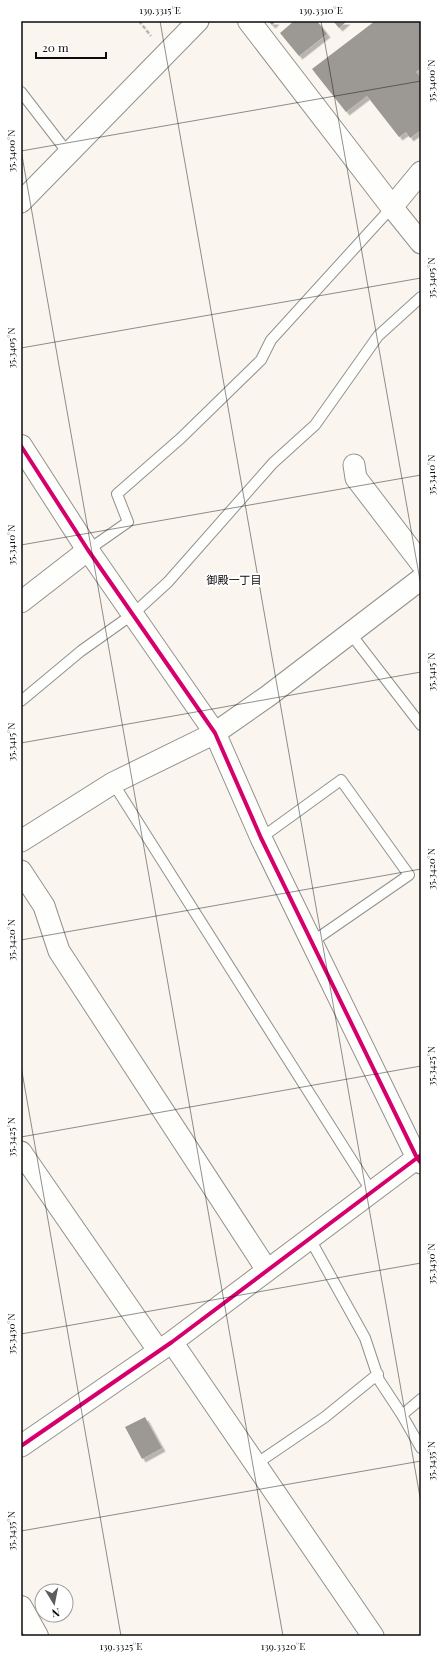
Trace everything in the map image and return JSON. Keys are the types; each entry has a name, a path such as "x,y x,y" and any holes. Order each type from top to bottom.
{"street":[{"path":"21,202 198,21"},
{"path":"249,21 421,243"},
{"path":"392,207 421,172"},
{"path":"21,446 88,550 216,733 261,838 420,1159 372,1192 165,1346 21,1446"},
{"path":"354,465 356,478 421,563"},
{"path":"21,602 88,550"},
{"path":"21,841 113,783 216,733 268,696 421,579"},
{"path":"21,871 44,906 59,952 267,1270"},
{"path":"21,1152 165,1346 256,1464 373,1636"},
{"path":"22,1613 36,1636"}],"lane":[{"path":"21,92 68,153"},
{"path":"88,550 128,522 117,494 181,438 261,360 271,340 392,207"},
{"path":"21,701 81,651 133,614 168,582 273,463 315,425 378,336 421,297"},
{"path":"350,633 421,725"},
{"path":"261,838 340,780 409,875 312,942"},
{"path":"113,783 372,1192"},
{"path":"310,1238 366,1338 379,1380 421,1448"},
{"path":"256,1464 325,1417 378,1374"},
{"path":"402,1415 421,1399"}],"building":[{"path":"268,21 276,21 272,25"},
{"path":"294,21 317,21 327,34 299,56 280,33"},
{"path":"333,21 347,21 339,28"},
{"path":"375,21 421,21 421,68 416,72 421,77 421,130 410,138 406,132 399,137 367,96 346,112 312,69"},
{"path":"145,1417 162,1448 142,1459 125,1427"}],"cycle path":[{"path":"21,446 88,550 215,733 261,838 417,1158 421,1163"},
{"path":"21,1446 172,1342 421,1155"}],"district":[{"name":"御殿一丁目","path":"234,580"}]}
